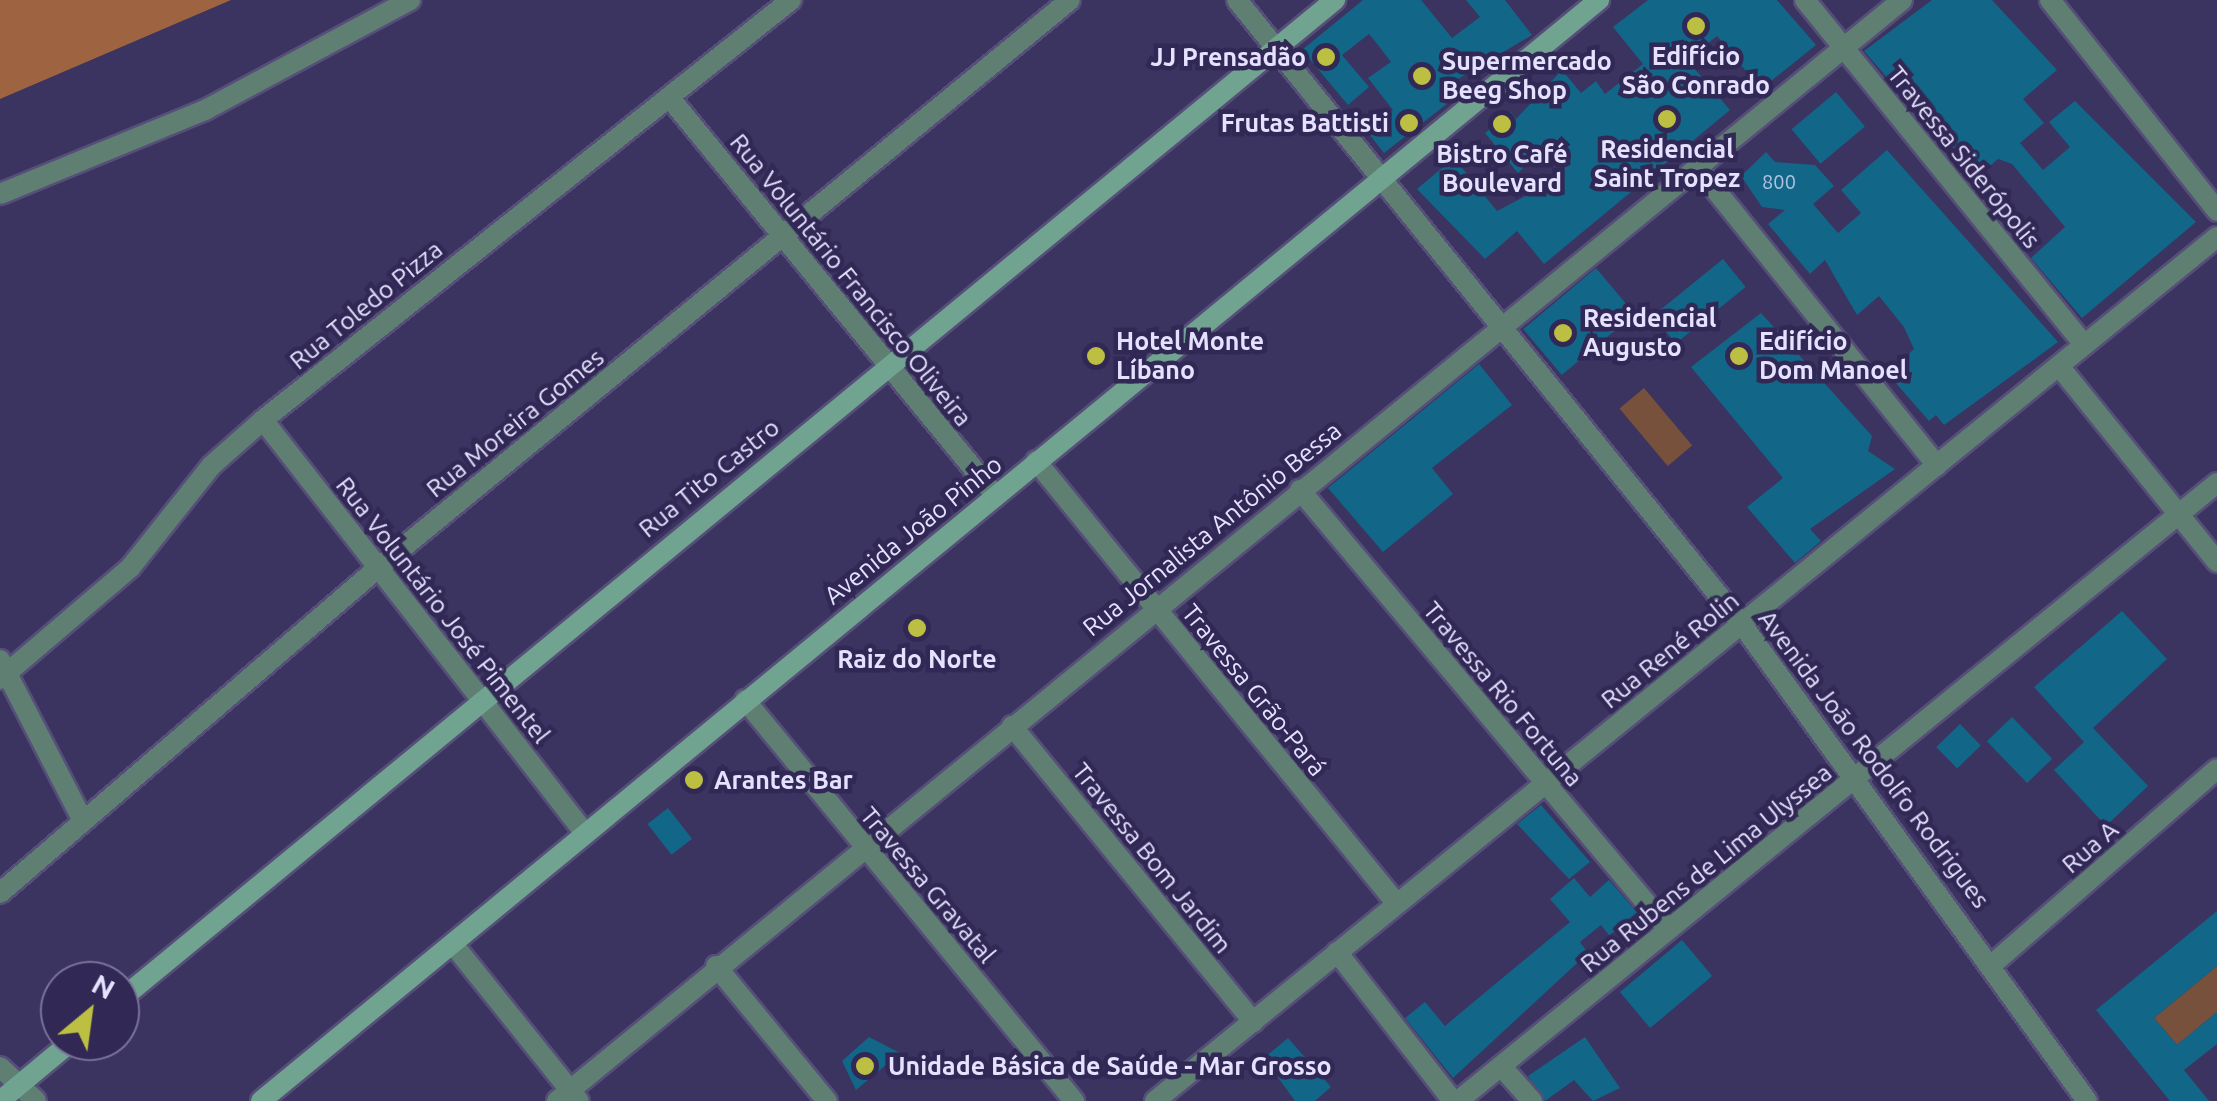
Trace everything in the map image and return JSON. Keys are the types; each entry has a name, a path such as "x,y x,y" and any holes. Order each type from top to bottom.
{"main road":[{"name":"Rua Tito Castro","path":"140,983 480,698 1335,0"},
{"name":"Avenida João Pinho","path":"261,1101 1600,0"},
{"path":"0,1101 48,1061"}],"street":[{"path":"0,194 204,110 410,0"},
{"name":"Rua Toledo Pizza","path":"2,670 130,568 211,466 263,420 791,0"},
{"name":"Rua Moreira Gomes","path":"0,893 378,568 1070,0"},
{"name":"Avenida João Rodolfo Rodrigues","path":"1237,0 1741,623 1995,962 2087,1101"},
{"name":"Travessa Siderópolis","path":"1805,0 2084,344"},
{"name":"Rua Jornalista Antônio Bessa","path":"569,1097 716,966 1902,0"},
{"path":"2050,0 2217,211"},
{"name":"Rua Voluntário Francisco Oliveira","path":"669,97 995,495"},
{"path":"1697,167 1937,465"},
{"name":"Rua René Rolin","path":"1155,1101 2217,236"},
{"path":"2059,366 2217,562"},
{"name":"Rua Voluntário José Pimentel","path":"263,420 584,832"},
{"name":"Travessa Grão-Pará","path":"1036,461 1397,904"},
{"name":"Rua Rubens de Lima Ulyssea","path":"1456,1101 2217,484"},
{"name":"Travessa Rio Fortuna","path":"1300,490 1668,929"},
{"path":"2,670 83,821"},
{"name":"Travessa Gravatal","path":"744,700 1074,1101"},
{"name":"Travessa Bom Jardim","path":"1012,726 1252,1022"},
{"name":"Rua A","path":"1995,962 2217,769"},
{"path":"453,944 569,1097"},
{"path":"1338,952 1456,1101"},
{"path":"716,966 827,1101"},
{"path":"1501,1066 1532,1101"},
{"path":"0,1067 36,1101"}],"shaded area":[{"path":"0,0 231,0 0,99"},
{"path":"1644,388 1692,445 1668,466 1619,409"},
{"path":"2217,966 2217,1012 2177,1045 2154,1018"}],"building":[{"path":"1363,0 1421,0 1452,38 1480,17 1466,0 1505,0 1532,35 1448,85 1457,96 1384,153 1366,130 1393,110 1368,78 1391,62 1378,45 1369,34 1342,55 1369,87 1348,105 1302,50"},
{"path":"1648,0 1777,0 1816,45 1761,89 1717,36 1687,60 1730,110 1544,264 1517,231 1485,259 1417,189 1454,158 1497,211 1565,175 1542,149 1518,173 1485,133 1511,112 1516,119 1562,70 1581,93 1596,81 1605,94 1643,64 1613,27"},
{"path":"1932,0 1992,0 2057,70 2023,99 2044,123 2020,143 2043,170 2070,147 2049,122 2075,101 2196,222 2082,318 2031,258 2065,227 2012,164 1998,159 1975,179 1905,81 1896,88 1864,51"},
{"path":"1836,92 1865,126 1820,164 1792,129"},
{"path":"1887,150 2058,342 1944,425 1936,415 1929,421 1887,373 1914,349 1904,327 1879,296 1857,315 1825,260 1810,274 1768,224 1785,210 1762,207 1741,176 1766,152 1775,162 1815,165 1834,186 1813,204 1838,233 1861,213 1841,190"},
{"path":"1723,259 1746,287 1676,344 1653,316"},
{"path":"1596,268 1635,314 1562,375 1523,329"},
{"path":"1761,313 1872,436 1868,451 1895,469 1810,529 1821,541 1795,563 1747,507 1783,478 1691,367"},
{"path":"1479,364 1512,405 1432,468 1453,494 1383,552 1328,488"},
{"path":"2122,611 2167,659 2093,728 2148,786 2106,826 2054,770 2084,742 2034,687"},
{"path":"2012,717 2052,759 2027,783 1987,741"},
{"path":"1960,724 1981,746 1957,769 1936,747"},
{"path":"1541,805 1590,862 1569,879 1517,824"},
{"path":"668,808 692,839 672,855 648,824"},
{"path":"1574,878 1590,897 1609,880 1640,916 1609,935 1601,925 1580,942 1588,953 1453,1078 1405,1018 1425,1002 1445,1026 1570,922 1550,899"},
{"path":"2217,911 2217,966 2154,1018 2177,1045 2217,1012 2217,1044 2184,1070 2209,1101 2170,1101 2096,1010"},
{"path":"1682,940 1712,976 1650,1028 1620,992"},
{"name":"Unidade Básica de Saúde - Mar Grosso","path":"869,1037 900,1053 856,1090 842,1061"},
{"path":"1585,1037 1620,1088 1593,1101 1574,1080 1545,1101 1528,1076"},
{"path":"1288,1038 1331,1087 1315,1101 1295,1101 1264,1058"}],"place":[{"name":"Edifício São Conrado","path":"1696,26"},
{"name":"JJ Prensadão","path":"1326,57"},
{"name":"Supermercado Beeg Shop","path":"1422,76"},
{"name":"Residencial Saint Tropez","path":"1667,119"},
{"name":"Frutas Battisti","path":"1409,123"},
{"name":"Bistro Café Boulevard","path":"1502,124"},
{"name":"Residencial Augusto","path":"1563,333"},
{"name":"Hotel Monte Líbano","path":"1096,356"},
{"name":"Edifício Dom Manoel","path":"1739,356"},
{"name":"Raiz do Norte","path":"917,628"},
{"name":"Arantes Bar","path":"694,780"},
{"name":"Unidade Básica de Saúde - Mar Grosso","path":"865,1066"}]}
